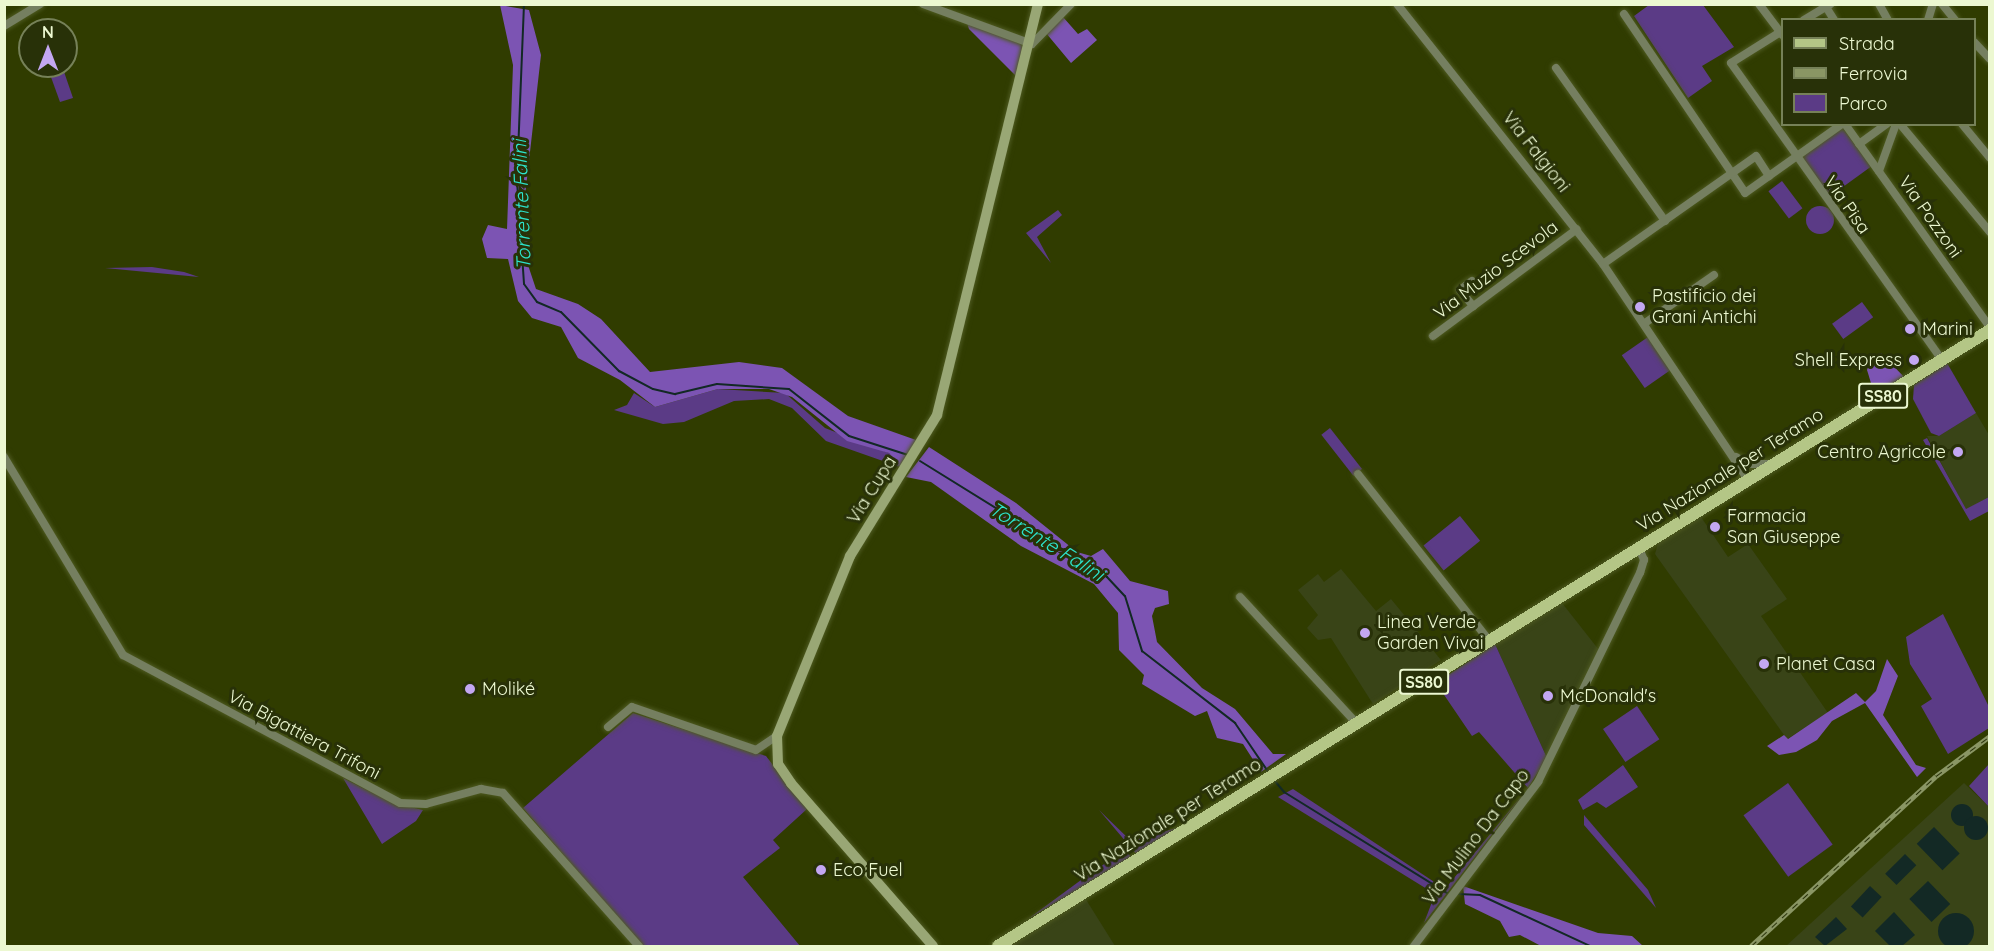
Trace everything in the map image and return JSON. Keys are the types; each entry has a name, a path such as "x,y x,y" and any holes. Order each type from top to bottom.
{"main road":[{"name":"Via Nazionale per Teramo","path":"999,946 1491,642 1942,360 1989,328"}],"street":[{"path":"4,26 40,4"},
{"path":"923,4 1032,44 1071,4"},
{"name":"Via Cupa","path":"928,945 791,783 778,764 777,736 850,556 937,414 1032,44 1038,4"},
{"name":"Via Falgioni","path":"1397,4 1603,264 1645,323 1748,480"},
{"path":"1759,4 1781,32"},
{"path":"1880,4 1887,18"},
{"path":"1942,4 1953,18"},
{"path":"1807,18 1828,6"},
{"path":"1624,14 1745,193 1840,126"},
{"name":"Via Pisa","path":"1781,34 1732,65 1795,158 1942,360"},
{"path":"1976,44 1989,59"},
{"path":"1556,68 1665,221"},
{"name":"Via Pozzoni","path":"1845,126 1879,171 1989,328"},
{"path":"1859,144 1884,126"},
{"path":"1879,171 1897,126"},
{"path":"1900,126 1989,232"},
{"path":"1964,126 1989,158"},
{"path":"1603,264 1756,156 1769,176"},
{"name":"Via Muzio Scevola","path":"1433,336 1577,229"},
{"path":"1645,323 1714,275"},
{"path":"1472,281 1460,290 1473,306"},
{"path":"1731,452 1747,464 1777,463"},
{"name":"Via Bigattiera Trifoni","path":"4,457 123,655 400,803 426,804 481,789 503,793 639,946"},
{"path":"1358,474 1491,642"},
{"name":"Via Mulino Da Capo","path":"1414,946 1538,782 1640,573 1644,560 1639,548"},
{"path":"1240,597 1357,724"},
{"path":"608,727 632,707 756,750 777,736"}],"shaded area":[{"path":"500,5 529,10 541,55 525,196 529,268 536,289 578,304 601,319 650,372 739,362 782,368 848,416 916,440 900,467 889,453 847,441 792,397 769,389 718,389 655,407 620,380 578,358 561,327 532,318 518,301 508,259 487,258 482,239 488,225 507,229 513,65"},
{"path":"1063,17 1078,34 1087,29 1097,40 1071,63 1046,33"},
{"path":"967,23 1027,45 1019,79 969,29"},
{"path":"1881,353 1905,378 1875,396 1867,370 1872,356"},
{"path":"1976,413 1989,435 1989,497 1966,510 1927,436 1939,436"},
{"path":"929,447 1016,503 1077,552 1091,556 1103,549 1130,581 1168,591 1169,604 1155,608 1152,616 1157,642 1202,688 1235,709 1273,754 1286,754 1261,772 1243,744 1217,738 1207,711 1195,716 1142,684 1144,675 1119,650 1118,613 1094,584 1021,546 931,482 906,477"},
{"name":"Planet Casa","path":"1701,517 1728,557 1748,544 1787,599 1761,616 1828,713 1787,739 1655,554 1658,543"},
{"name":"Linea Verde Garden Vivai","path":"1341,569 1376,611 1391,599 1441,660 1373,704 1331,638 1318,640 1307,628 1318,615 1298,590 1318,574 1324,582"},
{"name":"McDonald's","path":"1562,603 1599,650 1547,758 1495,644"},
{"path":"1887,659 1898,676 1883,715 1916,765 1926,768 1917,777 1865,703 1832,721 1817,740 1796,752 1779,755 1767,746 1784,735 1788,739 1856,693 1865,702 1876,691"},
{"path":"1964,783 1989,807 1989,946 1786,946"},
{"path":"1463,886 1598,933 1632,936 1643,946 1541,946 1520,935 1509,937 1500,921 1465,904"},
{"path":"1085,898 1115,946 1007,946"}],"green space":[{"path":"1649,5 1703,5 1734,47 1702,66 1712,81 1688,98 1634,16"},
{"path":"51,78 66,78 73,98 60,102"},
{"path":"1842,127 1871,167 1826,199 1798,159"},
{"path":"1782,181 1802,208 1789,218 1768,191"},
{"path":"1820,206 1830,210 1834,220 1830,230 1820,234 1810,230 1806,220 1810,210"},
{"path":"1058,210 1062,215 1037,237 1051,263 1026,233"},
{"path":"152,267 184,272 199,277 105,268"},
{"path":"1862,302 1873,317 1843,339 1832,324"},
{"path":"1648,337 1671,370 1645,388 1622,355"},
{"path":"1947,363 1976,413 1939,436 1931,433 1913,399 1914,385"},
{"path":"718,389 785,393 825,428 889,453 900,467 826,441 792,408 769,399 734,401 684,422 663,424 614,410 627,405 634,393 655,407"},
{"path":"1330,428 1362,469 1353,476 1321,435"},
{"path":"1927,438 1966,509 1989,497 1989,511 1970,521 1923,440"},
{"path":"1460,516 1480,541 1444,570 1423,546"},
{"path":"1943,614 1990,709 1989,728 1948,754 1921,706 1932,699 1910,664 1906,637"},
{"path":"1495,644 1547,758 1528,788 1479,732 1472,736 1436,683"},
{"path":"1637,706 1659,739 1625,762 1603,729"},
{"path":"633,713 766,756 807,809 773,840 780,848 743,877 800,946 642,946 523,808"},
{"path":"1989,764 1989,807 1969,786"},
{"path":"1623,765 1638,787 1606,808 1597,802 1583,810 1578,800"},
{"path":"343,778 393,803 423,810 416,821 382,844"},
{"path":"1788,783 1833,844 1788,877 1744,815"},
{"path":"1528,788 1424,923 1435,894 1278,797 1293,789 1445,889"},
{"path":"1099,810 1131,841 1183,826 1138,856"},
{"path":"1584,815 1648,890 1656,908 1584,825"},
{"path":"1126,851 1132,858 1028,919 1096,869"}],"water":[{"path":"1958,804 1966,804 1973,811 1973,819 1966,826 1958,826 1951,819 1951,811"},
{"path":"1976,816 1984,820 1988,828 1984,836 1976,840 1968,836 1964,828 1968,820"},
{"path":"1934,827 1960,854 1942,870 1917,844"},
{"path":"1905,854 1916,865 1897,885 1885,874"},
{"path":"1928,881 1950,904 1932,922 1909,899"},
{"path":"1870,886 1882,897 1863,917 1851,906"},
{"path":"1894,912 1915,935 1902,946 1890,946 1875,931"},
{"path":"1956,913 1968,919 1974,931 1968,943 1956,949 1944,943 1938,931 1944,919"},
{"path":"1836,917 1847,929 1825,946 1815,937"}],"waterway":[{"name":"Torrente Falini","path":"524,4 517,181 524,284 537,302 561,312 619,371 653,389 675,394 717,384 789,389 849,436 908,455"},
{"name":"Torrente Falini","path":"920,461 1107,577 1125,596 1142,651 1235,723 1269,773"},
{"name":"Torrente Falini","path":"1274,780 1284,792 1447,893"},
{"name":"Torrente Falini","path":"1459,894 1480,895 1590,946"}],"railway":[{"path":"1751,946 1936,776 1990,736"}],"place":[{"name":"Pastificio dei Grani Antichi","path":"1640,307"},
{"name":"Marini","path":"1910,329"},
{"name":"Shell Express","path":"1914,360"},
{"name":"Centro Agricole","path":"1958,452"},
{"name":"Farmacia San Giuseppe","path":"1715,527"},
{"name":"Linea Verde Garden Vivai","path":"1365,633"},
{"name":"Planet Casa","path":"1764,664"},
{"name":"Moliké","path":"470,689"},
{"name":"McDonald's","path":"1548,696"},
{"name":"Eco Fuel","path":"821,870"}]}
